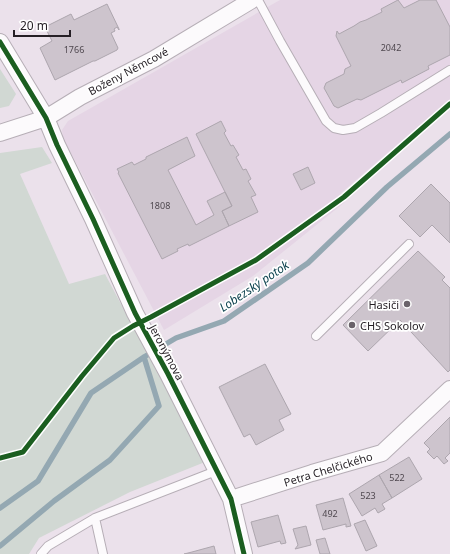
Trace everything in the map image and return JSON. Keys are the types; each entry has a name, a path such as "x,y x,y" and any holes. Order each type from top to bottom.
{"street":[{"name":"Boženy Němcové","path":"0,133 46,118 80,97 154,59 252,0"},
{"name":"Jeronýmova","path":"0,42 46,118 135,313 168,374 231,499 244,554"},
{"name":"Petra Chelčického","path":"231,499 312,473 382,453 450,389"}],"lane":[{"path":"258,0 326,121 334,128 343,130 355,128 450,70"},
{"path":"316,336 409,244"},
{"path":"41,554 48,546 95,518 216,471"},
{"path":"95,518 103,554"}],"shaded area":[{"path":"280,0 450,0 450,99 341,193 345,202 253,276 164,330 63,138 62,130 68,121"},
{"path":"0,69 16,94 9,106 0,108"},
{"path":"42,147 52,163 20,174 69,284 105,274 205,462 130,492 39,538 29,554 0,554 0,153"}],"building":[{"path":"398,0 404,8 420,0 436,0 450,27 450,55 428,66 429,69 402,83 401,80 361,100 357,99 338,108 334,106 324,88 326,83 344,74 345,69 351,66 336,36 337,31 339,34 382,12 381,9"},
{"path":"107,4 119,29 117,27 114,29 115,31 111,33 118,48 117,50 55,80 40,48 52,41 45,27 71,14 74,20"},
{"path":"221,121 226,131 224,133 231,146 233,145 239,155 236,157 243,170 246,169 251,179 248,181 256,195 251,197 258,212 229,226 222,211 232,206 196,134"},
{"path":"187,137 195,156 168,170 196,225 214,215 207,201 225,192 232,206 222,211 229,226 189,246 188,244 177,249 178,251 162,259 117,169 132,162 134,165 146,159 146,157"},
{"path":"308,167 315,183 301,190 293,174"},
{"path":"431,184 450,203 450,243 432,225 420,237 399,216"},
{"name":"Hasiči","path":"418,251 445,277 442,280 450,288 450,370 448,372 400,320 368,351 343,325"},
{"path":"265,364 291,414 279,420 284,430 256,445 250,434 244,437 219,387"},
{"path":"450,417 450,453 445,458 448,461 444,464 437,456 434,459 427,452 430,449 424,443"},
{"path":"409,457 422,479 392,498 379,475"},
{"path":"379,475 392,498 382,504 385,509 378,513 375,508 362,516 349,494"},
{"path":"343,498 351,526 346,527 346,524 323,530 316,505"},
{"path":"278,515 286,543 281,544 280,541 258,547 251,522"},
{"path":"365,520 377,546 366,551 354,524"},
{"path":"306,526 311,545 295,549 298,545 293,529"},
{"path":"325,538 330,554 320,554 316,540"},
{"path":"214,546 216,554 184,554 192,552"}],"waterway":[{"name":"Lobezský potok","path":"0,508 38,481 91,393 144,357 176,338 224,321 308,263 387,187 450,134"},
{"path":"0,546 54,501 110,460 159,406 144,357"}],"cycle path":[{"path":"0,42 46,118 57,145 93,219 135,313 168,374 231,499 244,554"},
{"path":"0,458 23,452 82,376 114,338 133,326 256,260 344,197 450,104"}],"place":[{"name":"Hasiči","path":"407,304"},
{"name":"CHS Sokolov","path":"352,325"}]}
